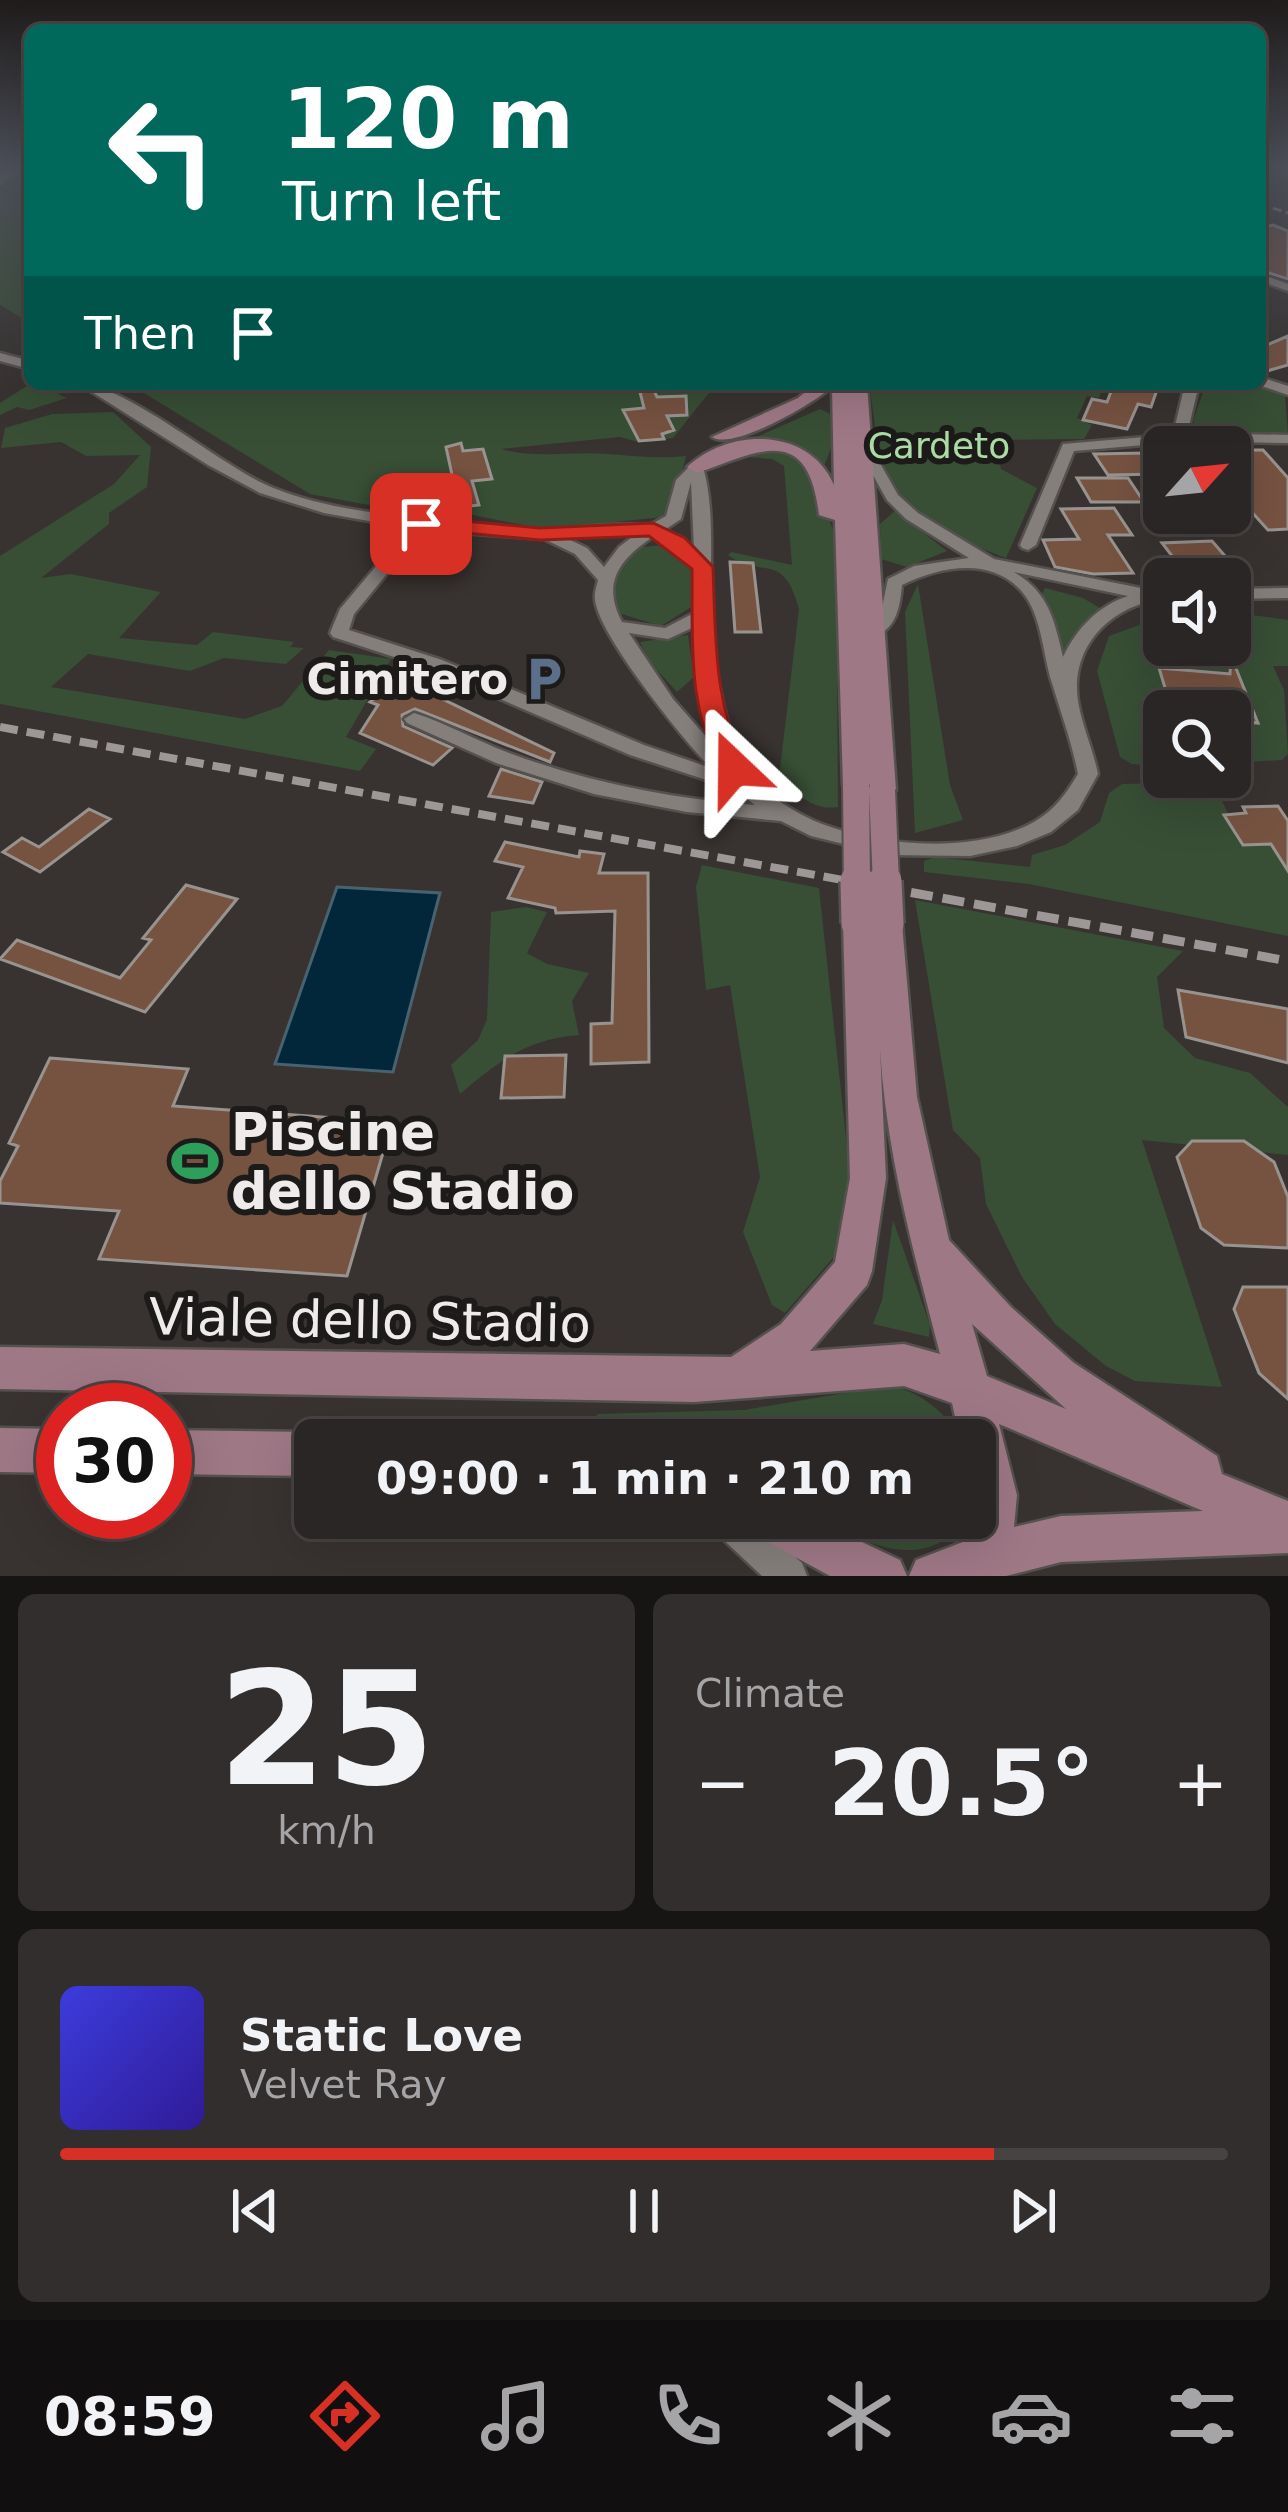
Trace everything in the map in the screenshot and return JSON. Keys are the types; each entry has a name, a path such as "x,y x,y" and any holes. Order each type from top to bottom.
{"main road":[{"path":"697,467 708,443 804,402 818,390"},
{"path":"840,390 843,530 869,788"},
{"path":"736,1379 795,1338 853,1270 868,1178 869,788 876,631 858,390"},
{"path":"697,467 733,446 756,443 790,450 814,466 825,481 828,513 843,530"},
{"path":"872,923 929,1238 995,1495 986,1566"},
{"path":"929,1238 960,1282 1036,1360 1091,1405 1288,1526"},
{"name":"Viale dello Stadio","path":"0,1367 736,1379 904,1365 950,1377 970,1390 1288,1526"},
{"path":"0,1450 36,1450"},
{"path":"192,1452 294,1454"},
{"path":"932,1576 986,1566 1061,1539 1288,1526"},
{"path":"803,1539 884,1576"}],"street":[{"path":"96,390 255,487 371,518 421,524 540,534 653,530 677,542 703,567"},
{"path":"1182,426 1191,390"},
{"path":"1251,439 1288,440"},
{"path":"1028,544 1068,447 1143,441"},
{"path":"697,467 684,480 680,511 611,563 603,602 614,626 702,749 784,814 821,832 959,849 997,845 1048,828 1069,812 1088,774 1051,659 1040,604 1029,588 994,562 912,516 892,497 862,445"},
{"path":"697,467 706,694 716,734 744,786"},
{"path":"421,524 346,613 339,633 436,664 637,750 744,786"},
{"path":"540,534 581,551 605,578"},
{"path":"876,631 890,613 895,583 912,570 994,562 1143,592"},
{"path":"1251,594 1288,593"},
{"path":"1067,698 1073,655 1084,630 1143,600"},
{"path":"614,626 668,634 704,615"},
{"path":"414,719 537,773 712,811 784,814"},
{"path":"748,1539 789,1576"}],"green space":[{"path":"0,243 24,243 24,319 0,305"},
{"path":"24,388 73,390 58,394 67,398 0,415 0,403"},
{"path":"1266,389 1285,396 1288,435 1251,436 1251,426 1199,426 1193,421 1204,390"},
{"path":"139,390 711,390 673,438 638,442 620,437 501,449 686,456 674,506 664,517 543,529 443,509 422,515 310,494"},
{"name":"Cardeto","path":"870,390 1102,390 1099,398 1087,396 1077,418 1092,425 1084,439 996,440 1001,469 1037,488 1006,558 936,526 906,501 885,469"},
{"path":"820,409 829,413 837,431 825,464 752,439"},
{"path":"113,412 151,447 147,487 109,513 109,524 41,578 71,574 161,592 119,638 197,645 213,632 294,642 290,647 304,648 286,664 224,658 190,671 88,654 51,687 245,719 282,706 329,650 391,659 346,737 376,749 360,771 0,704 0,556 114,484 140,455 86,456 61,442 1,448 5,428 52,414"},
{"path":"777,448 812,469 836,539 838,807 813,804 779,777 799,609 793,591 779,573 728,555 792,565 784,466 772,459 734,456"},
{"path":"895,511 947,551 907,567 881,559 880,524"},
{"path":"673,544 699,559 693,606 661,626 618,613 610,576 632,548"},
{"path":"918,584 950,785 963,820 915,833 905,612"},
{"path":"1045,588 1083,598 1110,614 1063,653 1045,639 1039,600"},
{"path":"1251,615 1288,620 1288,666 1273,666 1284,690 1288,754 1282,760 1251,762 1251,690 1143,690 1143,765 1120,757 1097,671 1109,636 1143,624 1143,666 1251,666"},
{"path":"688,635 694,677 677,692 648,660 640,642"},
{"path":"1122,784 1143,784 1143,798 1221,798 1243,845 1271,844 1279,858 1288,858 1288,936 1029,884 924,872 924,861 935,857 1030,867 1032,855 1065,845 1100,822 1109,793"},
{"path":"702,865 819,888 850,1175 839,1251 785,1313 772,1305 743,1232 760,1177 730,985 706,990 696,887"},
{"path":"915,900 1183,951 1157,977 1164,1028 1195,1058 1250,1073 1288,1107 1288,1155 1142,1140 1222,1387 1135,1381 1106,1366 1055,1324 1022,1277 986,1204 980,1158 953,1130"},
{"path":"526,907 547,912 527,953 547,964 589,973 572,1001 579,1035 544,1041 515,1054 460,1094 451,1065 478,1040 487,1019 491,912"},
{"path":"893,1220 930,1325 929,1337 873,1324 882,1300"},
{"path":"892,1385 932,1405 947,1419 596,1419 597,1414 744,1410"},
{"path":"861,1539 944,1539 914,1550"}],"water":[{"path":"337,887 440,893 393,1072 275,1064"}],"building":[{"path":"1266,243 1288,243 1288,279 1266,272"},
{"path":"1288,336 1288,365 1266,371 1266,345"},
{"path":"640,390 654,390 657,397 686,396 687,415 667,416 674,430 662,434 664,439 639,441 623,410 644,408"},
{"path":"1112,390 1157,390 1151,407 1138,404 1127,429 1083,420 1092,399 1107,402"},
{"path":"461,443 463,451 483,449 492,479 472,481 479,505 444,509 439,486 454,484 446,447"},
{"path":"1251,450 1263,450 1288,478 1288,529 1268,530 1251,511"},
{"path":"1143,453 1143,474 1108,475 1094,454"},
{"path":"1077,478 1128,478 1143,500 1143,502 1091,502"},
{"path":"1114,508 1132,535 1108,535 1133,573 1093,574 1055,567 1043,540 1079,539 1061,509"},
{"path":"1212,541 1227,558 1174,558 1162,543"},
{"path":"730,562 753,563 761,632 735,632"},
{"path":"1230,666 1235,666 1245,690 1166,690 1159,668 1230,674"},
{"path":"399,678 554,753 550,762 415,709 402,715 403,726 452,748 433,765 360,733 378,705 370,702"},
{"path":"501,769 542,782 533,803 489,796"},
{"path":"1278,806 1288,821 1288,871 1271,844 1243,845 1224,815 1246,813 1243,807"},
{"path":"89,809 110,819 40,872 3,852 22,838 39,847"},
{"path":"505,842 579,857 580,851 604,854 599,873 648,873 649,1062 591,1064 591,1024 612,1023 615,911 556,913 555,908 508,898 523,867 495,861"},
{"path":"186,885 237,899 145,1012 0,959 17,940 120,978 151,940 143,938"},
{"path":"1178,990 1288,1009 1288,1063 1186,1037"},
{"path":"566,1055 564,1097 501,1098 505,1056"},
{"name":"Piscine dello Stadio","path":"50,1058 188,1069 173,1106 392,1122 347,1276 99,1259 119,1211 0,1203 0,1181 18,1146 9,1143"},
{"path":"1192,1141 1244,1141 1274,1162 1288,1197 1288,1248 1224,1245 1201,1228 1177,1157"},
{"path":"1243,1287 1288,1287 1288,1399 1259,1373 1234,1309"}],"railway":[{"path":"0,727 865,884"},
{"path":"848,881 1288,961"}],"place":[{"name":"Cimitero","path":"544,679"},
{"name":"Piscine dello Stadio","path":"195,1161"}],"route":[{"path":"421,524 540,534 653,530 677,542 703,567 706,694 716,734 734,768"}]}
